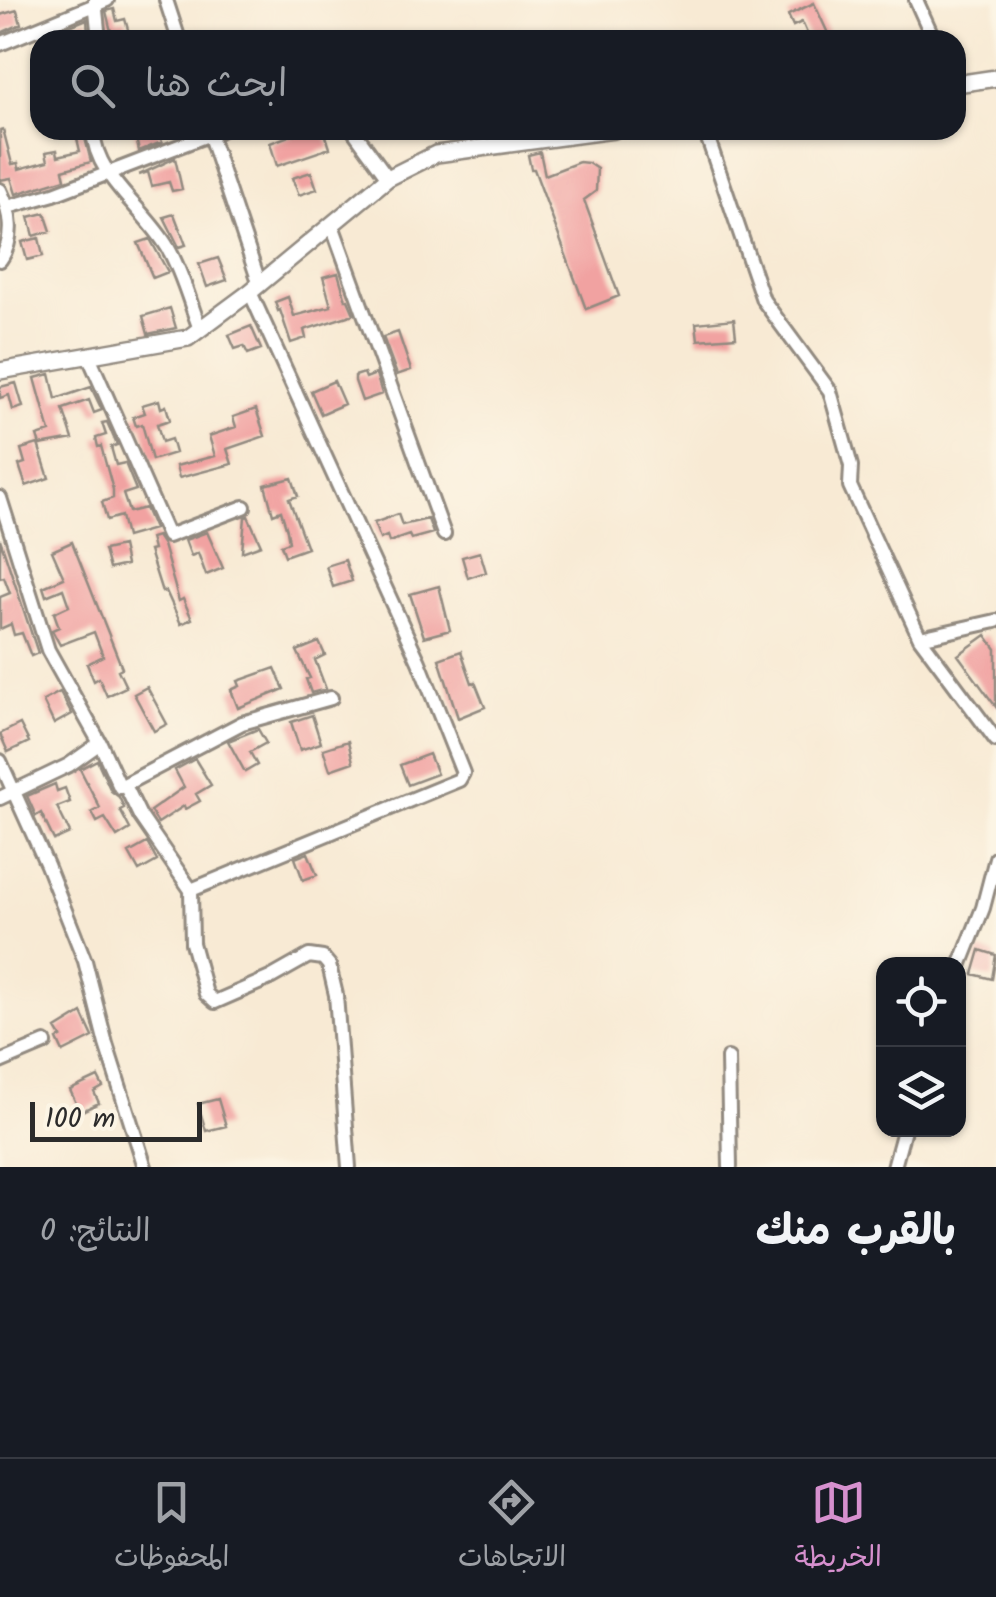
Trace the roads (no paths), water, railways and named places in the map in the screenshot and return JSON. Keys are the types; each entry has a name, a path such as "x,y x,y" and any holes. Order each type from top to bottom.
{"street":[{"path":"166,0 176,30"},
{"path":"916,0 930,30"},
{"path":"32,30 99,1 98,30"},
{"path":"0,44 30,31"},
{"path":"966,82 996,78"},
{"path":"96,140 107,175 145,214 170,251 200,329"},
{"path":"8,206 107,175 191,140"},
{"path":"191,890 459,780 464,773 255,288 214,140"},
{"path":"360,140 388,178"},
{"path":"0,371 188,338 388,178 436,154 540,140"},
{"path":"708,140 764,300 830,391 851,466 850,486 920,638 996,740"},
{"path":"0,190 8,206 6,252 0,260"},
{"path":"332,225 444,534"},
{"path":"89,357 168,536 244,507"},
{"path":"0,498 48,650 120,787 242,723 331,698"},
{"path":"920,638 996,621"},
{"path":"0,798 69,765 100,743"},
{"path":"0,760 85,961 106,1044 145,1167"},
{"path":"125,785 140,816 191,890 192,944 206,994 215,1002 309,956 323,958 330,964 350,1167"},
{"path":"964,957 983,908 996,858"},
{"path":"0,1062 45,1044"},
{"path":"728,1058 730,1167"},
{"path":"894,1167 902,1137"}]}
